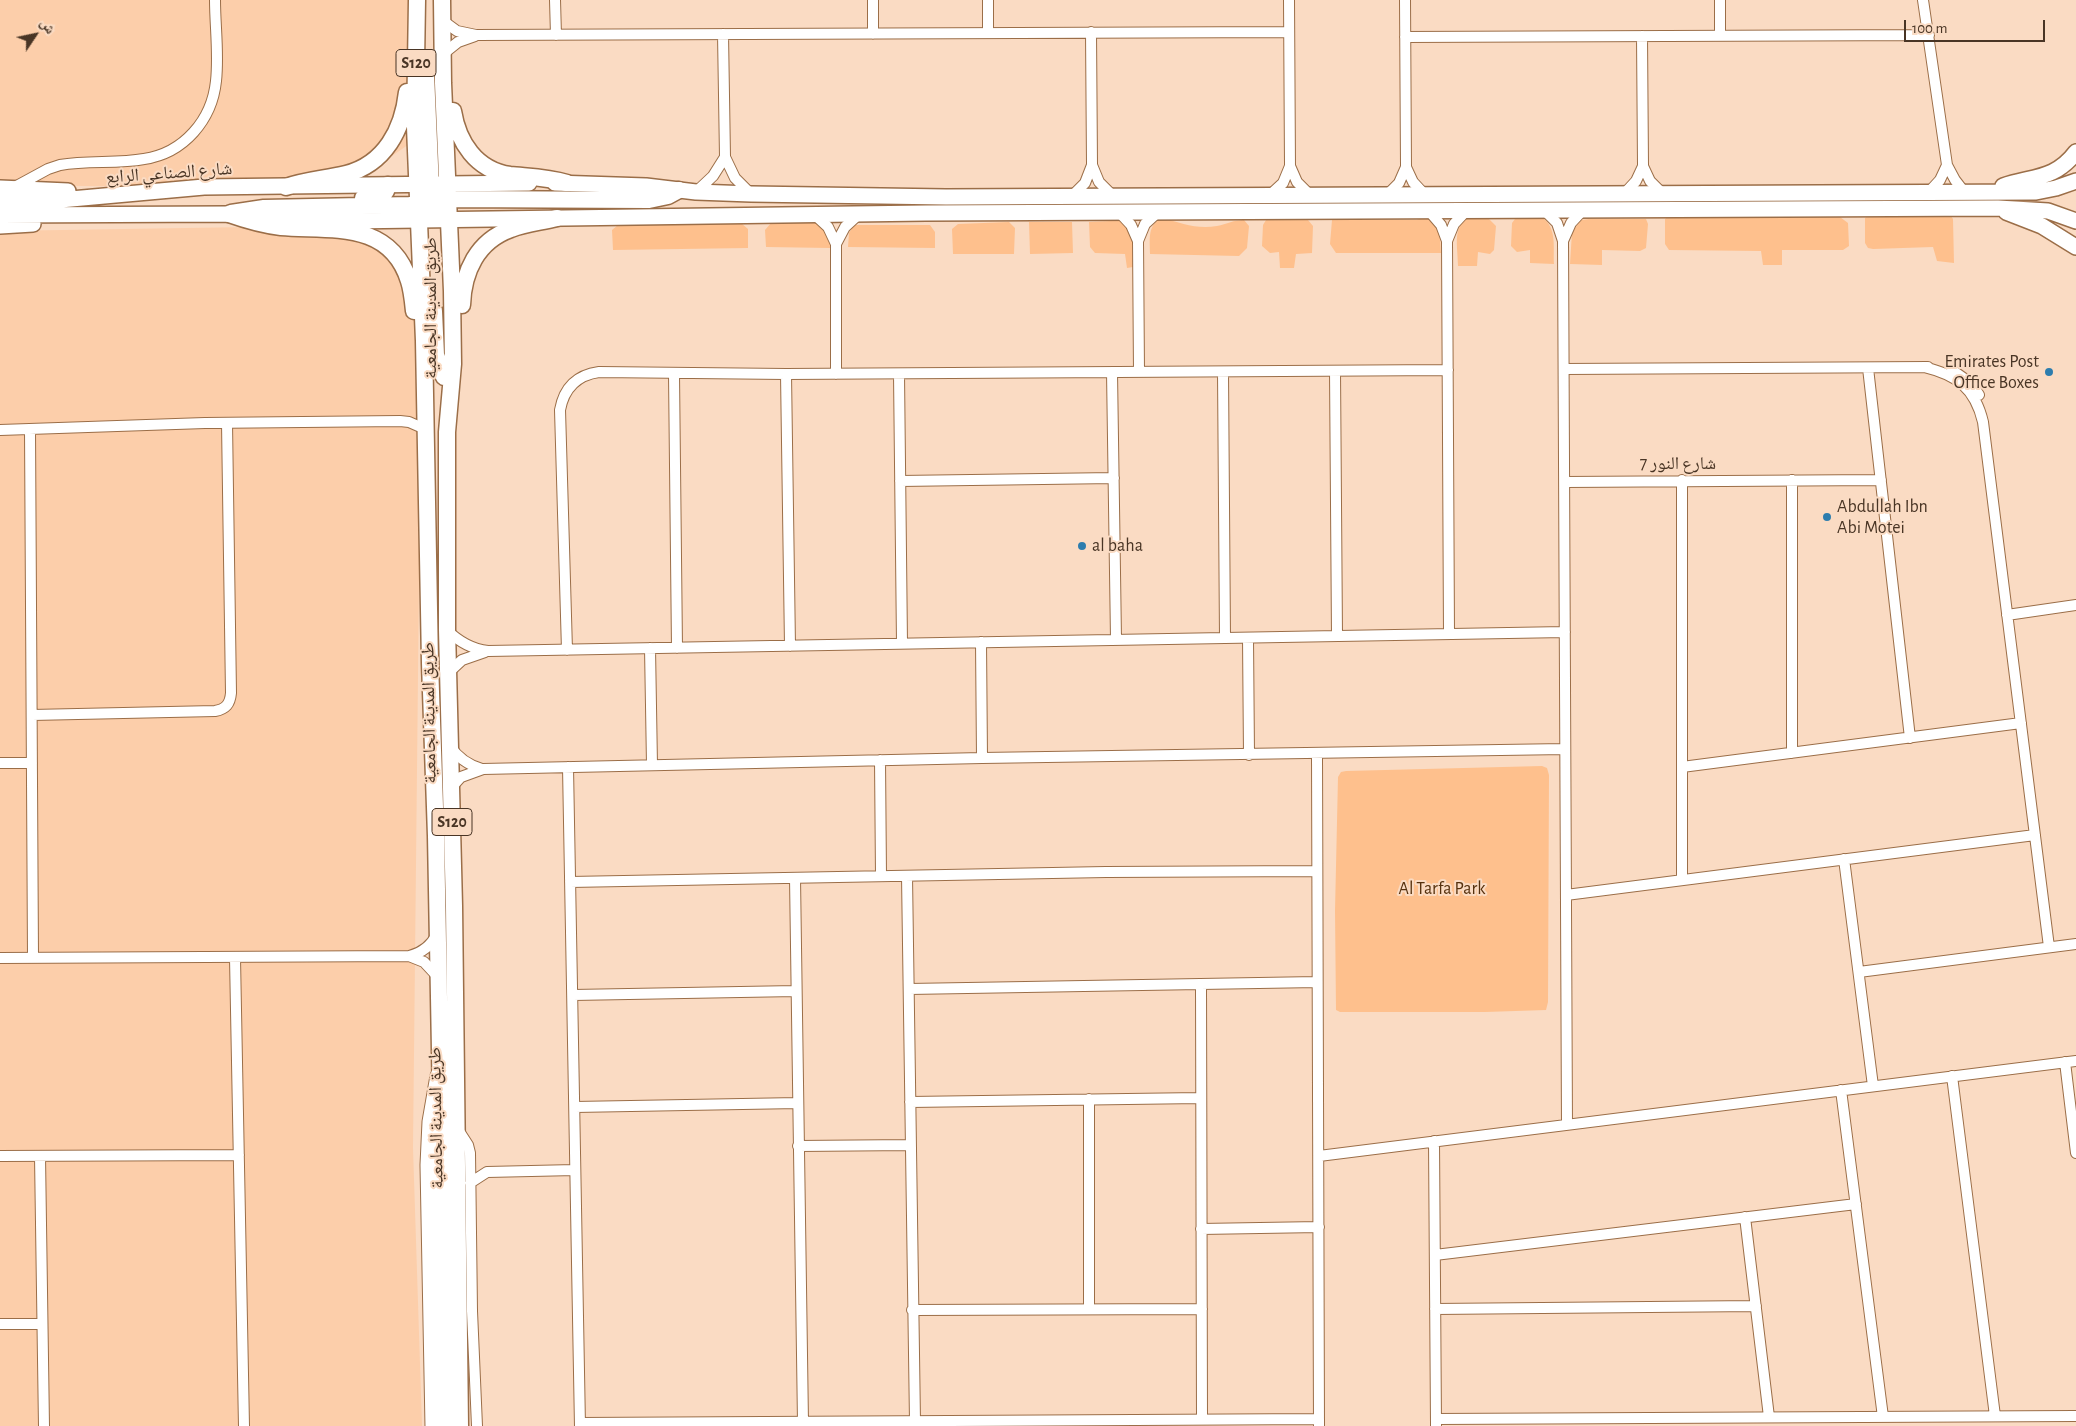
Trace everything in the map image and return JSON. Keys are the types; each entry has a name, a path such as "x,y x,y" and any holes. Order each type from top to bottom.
{"highway":[{"path":"435,1426 430,1165 432,1122 440,1076"}],"main road":[{"path":"286,187 348,173 364,167 391,144 404,112 410,40 417,21 417,0"},
{"name":"طريق المدينة الجامعية","path":"442,0 443,83 436,201 450,398 448,432 448,673 460,1426"},
{"path":"417,21 421,30 425,54 436,201"},
{"path":"443,83 450,97 458,133 464,145 479,162 495,171 567,182 646,186 696,192 1066,196 1705,192 1987,193 2036,192 2076,181"},
{"path":"1987,193 2013,183 2042,177 2055,171 2076,152"},
{"path":"0,215 229,214 321,221 436,201 567,182"},
{"path":"250,210 260,205 281,200 376,198 382,196 388,184"},
{"name":"شارع الصناعي الرابع","path":"0,201 60,200 204,188 388,184 436,201"},
{"path":"6,188 58,190 110,196"},
{"path":"229,214 250,210 436,201 649,200 668,196 678,190"},
{"path":"1659,210 1676,203 1705,200 1708,196 1705,192"},
{"path":"994,213 1002,204 1045,203 1066,196"},
{"path":"436,201 557,218 1119,212 1998,208 2048,211 2076,221"},
{"name":"طريق المدينة الجامعية","path":"436,201 421,254 439,978 447,1426"},
{"path":"1998,208 2042,226 2076,247"},
{"path":"229,214 246,220 280,227 356,231 370,236 382,244 402,266 408,280 417,324 424,341"},
{"path":"0,226 52,222 100,215"},
{"path":"448,371 460,337 464,281 480,250 500,234 511,229 557,218"},
{"path":"421,254 427,253 431,257 436,355 448,371"}],"street":[{"path":"6,188 60,165 144,160 171,152 183,144 202,122 214,95 216,66 215,0"},
{"path":"555,0 556,35"},
{"path":"873,0 873,34"},
{"path":"988,0 988,33"},
{"path":"1289,0 1290,166 1297,182 1310,195"},
{"path":"1387,195 1399,183 1406,167 1405,0"},
{"path":"1720,0 1720,36"},
{"path":"1924,0 1948,165 1955,180 1965,193"},
{"path":"442,20 457,31 476,35 1289,32"},
{"path":"1066,196 1085,183 1092,165 1091,32"},
{"path":"723,34 725,157 734,178 751,194"},
{"path":"443,54 458,42 476,35"},
{"path":"1642,36 1643,166 1650,181 1662,193"},
{"path":"1406,37 1929,36"},
{"path":"696,192 712,176 725,157"},
{"path":"1092,165 1099,182 1113,196"},
{"path":"1929,192 1940,180 1948,165"},
{"path":"1270,195 1283,182 1290,166"},
{"path":"1625,193 1636,180 1643,166"},
{"path":"1406,167 1413,182 1425,194"},
{"path":"1544,210 1557,223 1563,241 1567,1125"},
{"path":"1563,241 1571,223 1583,210"},
{"path":"1429,211 1441,224 1447,241 1449,634"},
{"path":"1447,241 1454,224 1466,211"},
{"path":"1119,212 1131,225 1138,241"},
{"path":"1139,372 1138,241 1145,224 1159,212"},
{"path":"815,215 828,227 836,244"},
{"path":"836,374 836,244 844,227 858,215"},
{"path":"1868,368 1910,738"},
{"path":"1564,369 1947,368 1972,384 1982,400 1984,410 1983,422 2049,947"},
{"path":"567,650 561,416 562,402 568,387 586,375 599,372 612,374 899,374 1448,370"},
{"path":"1335,371 1337,636"},
{"path":"1112,372 1116,639"},
{"path":"1223,372 1225,638"},
{"path":"674,374 678,648"},
{"path":"786,374 790,646"},
{"path":"899,374 902,643"},
{"path":"400,421 425,408"},
{"path":"0,430 227,423 400,421 409,422 426,429"},
{"path":"32,715 215,711 222,710 227,706 231,693 227,423"},
{"path":"30,429 33,957"},
{"path":"900,481 1114,478"},
{"path":"1682,480 1682,880"},
{"path":"1792,480 1792,754"},
{"name":"شارع النور 7","path":"1565,482 1881,480"},
{"path":"2008,615 2076,605"},
{"path":"448,630 462,643 479,650 488,651 1565,632"},
{"path":"1248,638 1249,755"},
{"path":"981,642 982,758"},
{"path":"650,648 652,765"},
{"path":"448,673 462,660 488,651"},
{"path":"1682,767 2021,724"},
{"path":"450,746 460,759 483,769"},
{"path":"451,788 468,773 483,769 982,758 1565,749"},
{"path":"568,767 580,1424 914,1421 960,1424 1202,1419 1319,1423 1317,754"},
{"path":"880,760 881,876"},
{"path":"0,763 32,763"},
{"path":"1566,895 2035,835"},
{"path":"1844,859 1873,1086"},
{"path":"570,882 1116,872 1317,871"},
{"path":"907,876 914,1421"},
{"path":"795,878 803,1422"},
{"path":"0,958 409,956 424,951 430,946 438,933"},
{"path":"1859,972 2076,944"},
{"path":"409,956 424,962 439,978"},
{"path":"235,958 244,1426"},
{"path":"908,990 1317,982"},
{"path":"1201,984 1202,1419"},
{"path":"573,995 796,991"},
{"path":"1319,1156 2076,1061"},
{"path":"2064,1062 2076,1153"},
{"path":"1952,1076 1995,1416"},
{"path":"1841,1090 1883,1417"},
{"path":"910,1102 1200,1098"},
{"path":"1089,1099 1089,1309"},
{"path":"575,1106 798,1103"},
{"path":"456,1126 468,1145 470,1161 472,1311 477,1426"},
{"path":"1434,1141 1436,1423 1770,1417 1815,1421 1883,1417 2076,1416"},
{"path":"798,1146 911,1145"},
{"path":"0,1156 238,1155"},
{"path":"40,1156 44,1426"},
{"path":"470,1161 487,1172"},
{"path":"470,1183 487,1172 575,1170"},
{"path":"1435,1255 1856,1204"},
{"path":"1744,1217 1770,1417"},
{"path":"1201,1229 1319,1227"},
{"path":"1436,1309 1756,1306"},
{"path":"912,1310 1202,1309"},
{"path":"0,1324 42,1324"}],"shaded area":[{"path":"0,0 415,0 418,138 344,189 0,185"},
{"path":"373,225 405,255 422,297 413,1148 422,1426 0,1426 0,231"}],"green space":[{"path":"1949,213 1953,219 1954,263 1937,261 1933,247 1873,249 1868,248 1865,243 1865,218 1868,216 1945,217"},
{"path":"1472,215 1476,219 1489,219 1496,226 1494,250 1490,254 1478,252 1477,266 1458,266 1458,230 1465,219"},
{"path":"1538,215 1549,224 1552,230 1554,264 1530,263 1530,250 1517,252 1511,246 1512,223 1515,219 1535,219"},
{"path":"1119,216 1132,232 1133,267 1127,268 1125,254 1095,253 1090,247 1089,222 1110,221 1112,217"},
{"path":"1424,216 1434,223 1439,231 1441,253 1336,253 1330,244 1332,220 1417,220"},
{"path":"1162,217 1182,224 1203,227 1244,220 1249,226 1247,248 1239,256 1150,254 1150,233 1154,224"},
{"path":"1668,217 1840,217 1848,223 1849,246 1843,250 1782,250 1782,265 1763,265 1761,251 1669,250 1665,244 1665,219"},
{"path":"814,218 832,239 830,248 766,247 765,230 771,223 807,223"},
{"path":"1646,219 1648,224 1646,248 1640,251 1602,250 1602,265 1570,264 1572,232 1581,220"},
{"path":"1266,220 1308,220 1313,226 1312,253 1296,254 1294,268 1280,268 1279,252 1270,253 1262,246 1263,225"},
{"path":"1009,222 1015,228 1014,254 953,254 952,229 958,224"},
{"path":"1029,222 1072,222 1073,253 1030,254"},
{"path":"741,223 748,229 748,248 613,250 612,230 618,225"},
{"path":"854,225 930,225 935,232 935,248 848,247 849,233"},
{"name":"Al Tarfa Park","path":"1542,766 1547,768 1549,775 1548,1002 1546,1010 1340,1012 1336,1010 1335,911 1338,777 1341,772"}],"place":[{"name":"Emirates Post Office Boxes","path":"2049,372"},
{"name":"Abdullah Ibn Abi Motei","path":"1827,517"},
{"name":"al baha","path":"1082,546"}]}
